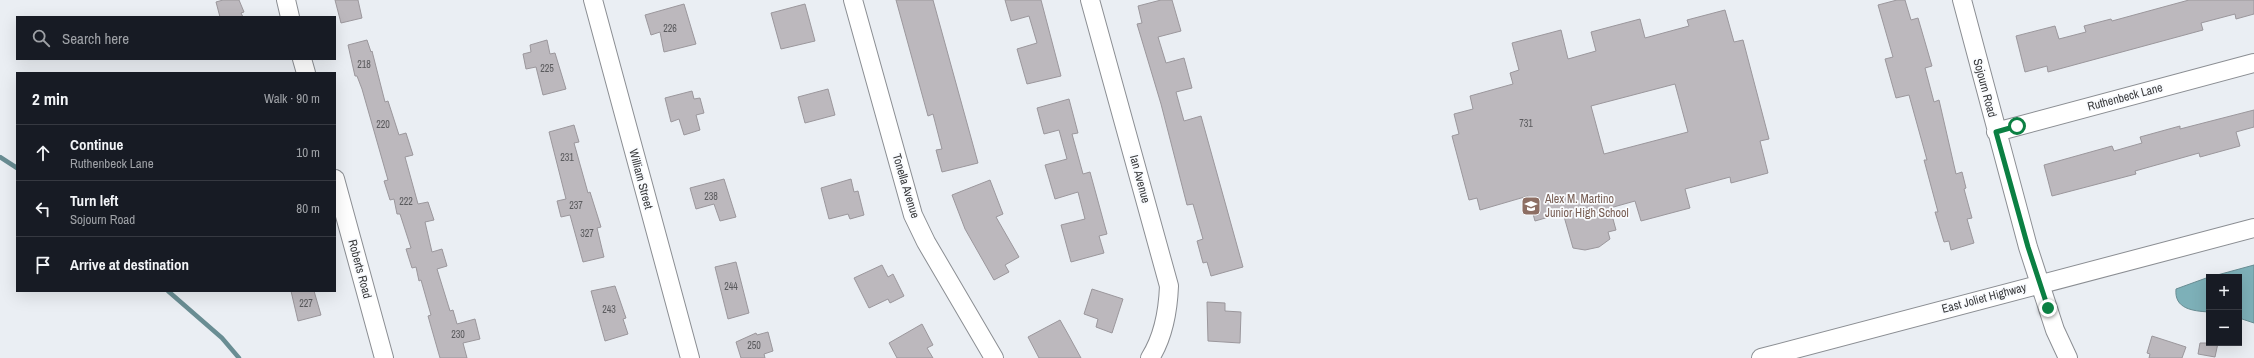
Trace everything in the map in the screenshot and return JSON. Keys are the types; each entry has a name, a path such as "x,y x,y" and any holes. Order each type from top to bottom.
{"street":[{"path":"286,0 290,16"},
{"name":"William Street","path":"593,0 690,358"},
{"name":"Tonella Avenue","path":"853,0 914,215 926,242 994,358"},
{"name":"Ian Avenue","path":"1090,0 1169,286 1168,307 1159,344 1150,358"},
{"name":"Sojourn Road","path":"1962,0 1996,132 2039,284 2055,330 2068,358"},
{"path":"302,60 306,72"},
{"name":"Ruthenbeck Lane","path":"1996,132 2254,63"},
{"name":"Roberts Road","path":"336,183 384,358"},
{"name":"East Joliet Highway","path":"1761,358 2254,228"}],"water":[{"path":"2254,265 2254,323 2242,319 2242,274 2221,274"},
{"path":"2206,278 2206,312 2191,310 2181,305 2176,296 2176,289"}],"building":[{"path":"223,0 239,0 244,12 241,13 242,16 220,16 216,2"},
{"path":"335,0 358,0 362,18 341,23"},
{"path":"896,0 933,0 978,163 942,172 936,150 942,149 933,114 928,116"},
{"path":"1005,0 1041,0 1061,76 1027,84 1017,49 1037,43 1029,16 1011,21"},
{"path":"1161,0 1172,0 1181,31 1158,37 1166,63 1184,58 1192,88 1176,92 1184,121 1201,116 1243,267 1211,276 1207,262 1203,263 1197,241 1203,239 1193,204 1187,205 1161,104 1137,24 1142,23 1138,6"},
{"path":"1897,0 1905,0 1911,20 1918,18 1932,66 1925,68 1934,102 1939,100 1956,174 1962,172 1966,188 1964,189 1972,218 1967,219 1974,243 1951,250 1949,241 1944,242 1935,212 1938,212 1924,160 1927,160 1909,95 1896,98 1885,59 1893,57 1878,5"},
{"path":"2189,0 2254,0 2254,14 2236,19 2235,14 2201,23 2203,30 2048,72 2047,66 2025,72 2016,36 2055,26 2059,39 2086,32 2084,26 2111,19 2112,21"},
{"path":"684,4 696,44 664,52 660,32 651,35 645,15"},
{"path":"805,4 815,41 781,49 771,13"},
{"name":"Alex M. Martino Junior High School","path":"1725,10 1734,42 1743,40 1769,139 1760,141 1768,173 1731,183 1730,177 1685,189 1690,208 1641,221 1635,201 1610,208 1616,230 1608,232 1610,239 1599,247 1585,250 1573,248 1563,213 1535,221 1528,196 1480,210 1477,198 1469,200 1452,136 1459,134 1454,114 1473,109 1470,96 1513,84 1510,73 1519,70 1512,43 1561,30 1568,59 1596,51 1591,32 1640,19 1645,38 1689,26 1687,20","holes":["1675,84 1688,132 1604,154 1591,106"]},
{"path":"367,40 371,52 372,51 385,102 388,101 399,135 406,133 413,155 405,157 418,204 428,202 434,220 425,222 432,252 442,249 447,266 437,269 450,311 453,310 457,324 475,319 480,339 463,343 467,358 440,358 428,316 431,315 421,280 419,281 416,267 412,268 406,249 411,248 400,214 397,214 394,199 390,200 384,181 388,180 362,89 357,76 355,76 348,45"},
{"path":"547,40 550,54 555,53 566,89 543,95 536,67 526,69 523,54 531,52 530,45"},
{"path":"828,89 835,115 805,123 798,97"},
{"path":"692,91 694,99 700,98 704,113 696,115 700,130 684,135 679,119 671,122 665,98"},
{"path":"1069,99 1078,133 1072,134 1083,174 1090,172 1107,234 1099,236 1104,253 1071,262 1061,225 1085,219 1078,192 1055,199 1045,165 1067,159 1059,130 1044,134 1037,108"},
{"path":"2254,110 2254,127 2236,132 2240,146 2200,157 2199,153 2135,171 2136,174 2052,196 2044,165 2112,146 2114,151 2142,143 2140,137 2180,126 2180,129"},
{"path":"574,125 579,142 574,143 588,193 590,192 601,227 597,228 604,257 583,262 570,215 561,217 557,201 566,199 549,132"},
{"path":"724,179 736,217 720,221 714,204 696,209 690,188"},
{"path":"851,179 854,192 858,191 864,215 850,219 848,214 829,219 821,188"},
{"path":"990,180 1003,214 996,217 1019,257 1005,265 1009,272 994,280 965,229 952,195"},
{"path":"736,262 749,313 728,319 715,267"},
{"path":"882,265 888,277 893,274 904,296 890,303 888,299 869,308 854,278"},
{"path":"615,286 626,318 623,319 628,334 605,341 591,291"},
{"path":"1092,289 1123,299 1112,333 1096,327 1098,319 1084,314"},
{"path":"291,292 314,292 321,315 298,321"},
{"path":"1207,302 1225,303 1225,311 1241,312 1240,343 1208,341"},
{"path":"1060,320 1081,358 1039,358 1028,337"},
{"path":"922,324 933,345 927,348 933,358 897,358 889,343"},
{"path":"768,332 773,351 764,354 765,358 741,358 736,342 756,333 757,335"},
{"path":"2152,336 2186,347 2182,358 2149,358 2150,354 2147,353"},
{"path":"2200,343 2206,343 2206,346 2217,346 2215,357 2198,354"}],"waterway":[{"path":"0,157 16,167"},
{"path":"169,292 222,338 239,358"}],"place":[{"name":"Alex M. Martino Junior High School","path":"1531,206"}],"route":[{"path":"2017,126 1996,132 2028,247 2048,308"}]}
